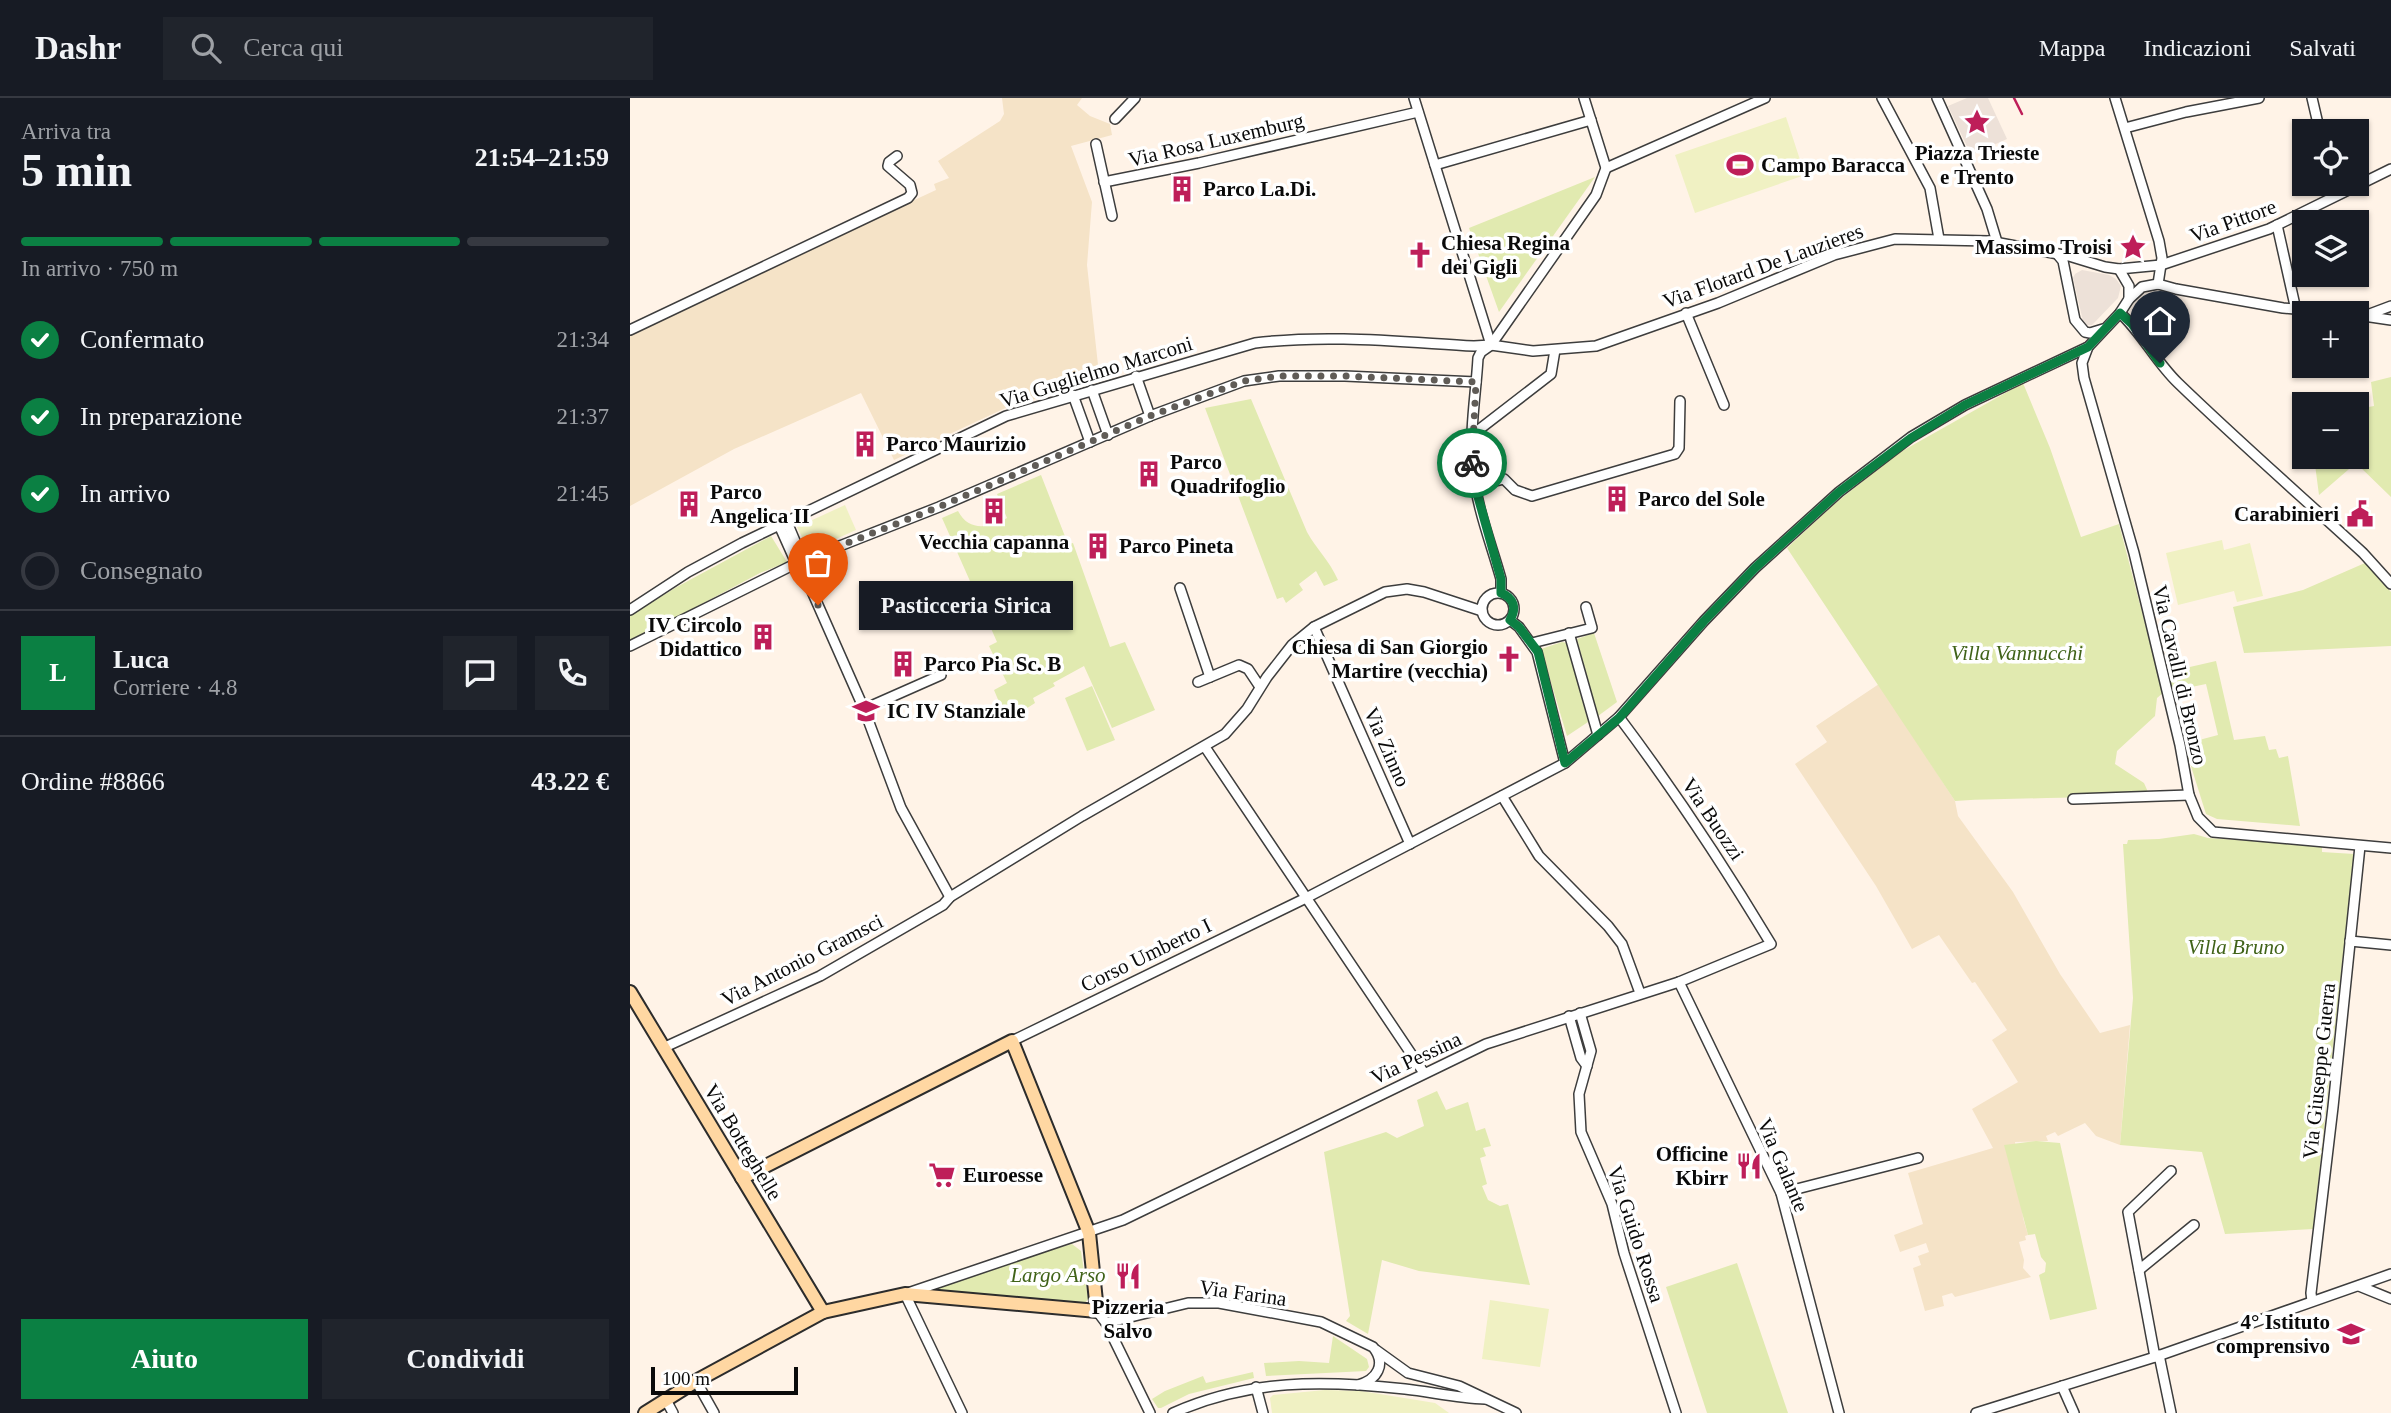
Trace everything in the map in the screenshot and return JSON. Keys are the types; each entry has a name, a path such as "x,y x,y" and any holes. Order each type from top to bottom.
{"main road":[{"name":"Via Botteghelle","path":"630,992 823,1312"},
{"name":"Corso Umberto I","path":"742,1178 1013,1041"},
{"path":"645,1413 696,1381 823,1312 905,1294 1097,1311 1089,1233 1013,1041"}],"street":[{"path":"1115,119 1135,98"},
{"path":"1414,98 1490,345"},
{"path":"1501,593 1501,579 1475,486 1472,435 1481,352 1490,345 1595,195 1606,168 1584,98"},
{"path":"1606,168 1765,98"},
{"path":"1937,98 1987,209 1997,242"},
{"path":"2115,98 2159,241 2161,265 2158,284"},
{"path":"2125,128 2186,112 2259,98"},
{"path":"2312,98 2317,119"},
{"path":"1886,99 1930,188 1939,239"},
{"name":"Via Rosa Luxemburg","path":"1104,182 1418,112"},
{"path":"1434,165 1591,120"},
{"path":"1096,144 1112,216"},
{"path":"630,330 908,198 912,193 910,185 888,166 897,156"},
{"name":"Via Pittore","path":"2119,269 2161,265 2277,225 2391,169"},
{"path":"2277,225 2295,301"},
{"name":"Via Flotard De Lauzieres","path":"1490,345 1533,351 1595,346 1718,303 1834,255 1888,240 1997,242 2089,262"},
{"path":"2058,255 2063,261 2075,320 2079,327 2090,333 2105,328"},
{"path":"2066,275 2077,265 2089,262 2119,269 2129,286 2129,299"},
{"path":"2088,347 2120,313 2129,299 2142,288 2158,284 2292,309"},
{"path":"2369,313 2391,306"},
{"path":"1686,313 1724,405"},
{"path":"2120,313 2132,324 2175,380 2363,553 2391,584"},
{"path":"2369,316 2391,320"},
{"name":"Via Guglielmo Marconi","path":"630,610 716,556 1006,416 1073,395 1255,343 1295,338 1490,345"},
{"name":"Corso Umberto I","path":"1013,1041 1306,898 1565,763 1619,718 1704,621 1755,568 1839,492 1911,438 1955,411 2088,347"},
{"name":"Via Cavalli di Bronzo","path":"2088,347 2082,363 2084,378 2134,553 2189,795 2198,817 2213,832 2391,848"},
{"path":"1472,435 1551,374 1555,350"},
{"path":"1136,376 1150,416"},
{"path":"630,646 799,561 939,507 1150,416 1244,381 1279,376 1345,376 1476,382"},
{"path":"1092,390 1108,435"},
{"path":"1073,395 1090,442"},
{"path":"1475,486 1504,479 1515,491 1532,496 1675,454 1679,448 1680,401"},
{"path":"783,524 864,709 901,808 950,897"},
{"path":"1180,588 1209,677"},
{"name":"Via Antonio Gramsci","path":"665,1047 820,976 943,905 950,897 1082,816 1205,747 1225,734 1247,709 1292,645 1314,627 1385,592 1407,589 1482,611"},
{"path":"1501,593 1512,601 1514,607 1510,620 1493,624 1486,619 1482,611 1489,596 1501,593"},
{"path":"1532,643 1592,628 1586,607"},
{"path":"1510,620 1538,652 1565,763"},
{"name":"Via Zinno","path":"1314,627 1410,844"},
{"path":"1569,633 1598,736"},
{"path":"1198,682 1239,665 1248,669 1260,687"},
{"path":"864,709 941,676"},
{"name":"Via Buozzi","path":"1619,718 1656,766 1725,868 1771,944"},
{"path":"1205,747 1424,1073"},
{"path":"2073,799 2189,795"},
{"path":"1502,796 1539,856 1608,926 1622,944 1640,993"},
{"name":"Via Giuseppe Guerra","path":"2312,1301 2360,846"},
{"path":"2350,941 2391,945"},
{"name":"Via Pessina","path":"1089,1233 1123,1220 1486,1044 1679,982 1771,944"},
{"name":"Via Galante","path":"1679,982 1780,1193 1839,1413"},
{"name":"Via Guido Rossa","path":"1580,1013 1591,1051 1579,1094 1581,1132 1612,1204 1676,1413"},
{"path":"1569,1016 1581,1058 1587,1066"},
{"path":"1780,1193 1918,1158"},
{"path":"2171,1171 2128,1212 2138,1270 2171,1413"},
{"path":"2138,1270 2194,1225"},
{"path":"962,1413 905,1294 1089,1233"},
{"path":"1976,1413 2157,1356 2391,1274"},
{"path":"2359,1286 2391,1299"},
{"name":"Via Farina","path":"1105,1323 1188,1303 1219,1303 1321,1322 1373,1347 1408,1373 1459,1386 1516,1413"},
{"path":"1097,1311 1150,1413"},
{"path":"1358,1385 1368,1382 1378,1373 1380,1359 1373,1347"},
{"path":"696,1381 714,1413"},
{"name":"Via Farina","path":"1172,1413 1201,1401 1256,1387 1294,1383 1407,1389 1456,1398 1485,1399"},
{"path":"2062,1386 2074,1413"},
{"path":"1256,1387 1263,1413"},
{"path":"666,1400 673,1413"}],"shaded area":[{"path":"1002,98 1082,98 1077,105 1090,116 1110,124 1112,135 1071,146 1092,202 1087,265 1100,383 1014,404 894,460 861,393 734,449 630,506 630,332 936,190 934,184 949,178 938,161 1000,121 1004,114"},
{"name":"Piazza Trieste e Trento","path":"1967,98 1988,98 2007,139 1971,155 1948,106"},
{"path":"2082,270 2109,275 2121,286 2118,298 2092,325 2083,321 2073,278"},
{"path":"1879,684 1955,801 1958,816 2013,892 2060,974 2100,1033 2130,1025 2120,1145 2096,1136 2085,1123 2058,1136 2055,1132 2046,1136 2048,1141 2015,1142 2023,1218 2028,1235 2025,1236 2026,1240 2019,1242 2024,1260 2023,1268 2031,1277 1955,1297 1952,1293 1942,1296 1944,1306 1925,1311 1913,1268 1921,1265 1918,1256 1929,1252 1926,1243 1900,1252 1894,1235 1923,1224 1908,1173 1993,1148 1972,1109 2018,1082 1992,1040 2007,1030 1975,982 1972,983 1939,935 1912,949 1876,886 1795,764 1827,742 1816,726"}],"green space":[{"name":"Campo Baracca","path":"1786,117 1805,175 1695,213 1675,155"},
{"path":"1595,177 1499,312 1469,228"},
{"path":"2391,377 2391,497 2362,469 2369,469 2369,407 2374,406 2371,382"},
{"name":"Villa Vannucchi","path":"2023,383 2050,448 2081,537 2119,524 2163,693 2157,698 2155,716 2117,751 2115,764 2144,783 2148,792 1955,801 1787,548 1833,505 1897,454"},
{"path":"1251,399 1307,532 1338,580 1324,586 1316,571 1299,584 1303,590 1286,603 1283,597 1277,599 1205,408"},
{"path":"2316,469 2349,469 2319,495"},
{"path":"1041,475 1068,544 1073,543 1110,647 1125,642 1155,710 1112,728 1084,666 1053,683 1055,686 1033,698 1035,703 1007,721 994,690 1007,683 989,646 997,642 942,518 958,511 968,522 986,526 1007,518 997,494"},
{"path":"845,505 856,530 809,551 797,527"},
{"path":"771,536 787,562 760,573 630,642 630,616 675,588"},
{"path":"2222,540 2224,550 2250,543 2263,596 2237,602 2234,591 2178,605 2166,553"},
{"path":"2365,563 2391,592 2391,646 2244,653 2233,607 2303,590"},
{"path":"1594,633 1617,702 1598,716 1577,639"},
{"path":"1567,643 1588,722 1567,736 1541,649"},
{"path":"2216,661 2234,740 2265,736 2269,750 2276,749 2279,758 2288,756 2300,826 2217,819 2206,814 2184,744 2218,735 2206,684 2172,691 2168,672"},
{"path":"1092,686 1115,740 1087,751 1065,698"},
{"name":"Villa Bruno","path":"2194,834 2208,838 2322,846 2322,852 2354,854 2313,1229 2225,1234 2202,1152 2120,1145 2133,998 2123,844 2127,844 2128,840"},
{"path":"1437,1091 1446,1110 1468,1102 1476,1131 1485,1128 1491,1146 1483,1148 1486,1156 1480,1158 1487,1184 1482,1186 1488,1200 1500,1206 1508,1204 1530,1285 1419,1271 1382,1260 1368,1334 1346,1321 1350,1316 1324,1152 1386,1132 1397,1138 1424,1126 1417,1100"},
{"path":"2036,1141 2060,1143 2097,1309 2050,1320 2039,1275 2045,1272 2046,1263 2041,1257 2035,1234 2028,1235 2004,1145"},
{"name":"Largo Arso","path":"1072,1244 1081,1251 1088,1299 1085,1303 946,1293 937,1290 936,1284"},
{"path":"1737,1263 1788,1413 1707,1413 1666,1287"},
{"path":"1490,1300 1549,1309 1540,1367 1482,1359"},
{"path":"1333,1336 1367,1359 1369,1367 1366,1371 1266,1376 1264,1363 1329,1363"},
{"path":"1253,1372 1254,1378 1189,1394 1161,1408 1158,1408 1152,1399 1203,1376 1206,1383"},
{"path":"1325,1390 1361,1391 1435,1403 1449,1413 1272,1413 1270,1398 1273,1395"}],"railway":[{"path":"2014,98 2022,114"}],"way so far":[{"path":"818,605 799,562 939,507 1150,416 1244,381 1279,376 1345,376 1476,382 1472,463"}],"place":[{"name":"Piazza Trieste e Trento","path":"1977,122"},
{"name":"Campo Baracca","path":"1740,165"},
{"name":"Parco La.Di.","path":"1182,189"},
{"name":"Massimo Troisi","path":"2133,247"},
{"name":"Chiesa Regina dei Gigli","path":"1420,255"},
{"name":"Parco Maurizio","path":"865,444"},
{"name":"Parco Quadrifoglio","path":"1149,474"},
{"name":"Parco del Sole","path":"1617,499"},
{"name":"Parco Angelica II","path":"689,504"},
{"name":"Vecchia capanna","path":"994,511"},
{"name":"Carabinieri","path":"2360,514"},
{"name":"Parco Pineta","path":"1098,546"},
{"name":"Pasticceria Sirica","path":"818,605"},
{"name":"IV Circolo Didattico","path":"763,637"},
{"name":"Chiesa di San Giorgio Martire (vecchia)","path":"1509,659"},
{"name":"Parco Pia Sc. B","path":"903,664"},
{"name":"IC IV Stanziale","path":"866,711"},
{"name":"Officine Kbirr","path":"1749,1166"},
{"name":"Euroesse","path":"942,1175"},
{"name":"Pizzeria Salvo","path":"1128,1276"},
{"name":"4° Istituto comprensivo","path":"2351,1334"}],"route":[{"path":"1472,463 1475,486 1501,579 1501,593 1512,601 1514,614 1510,620 1519,627 1538,652 1565,763 1619,718 1704,621 1755,568 1839,492 1911,438 1965,405 2088,347 2120,313 2132,324 2160,363"}]}
